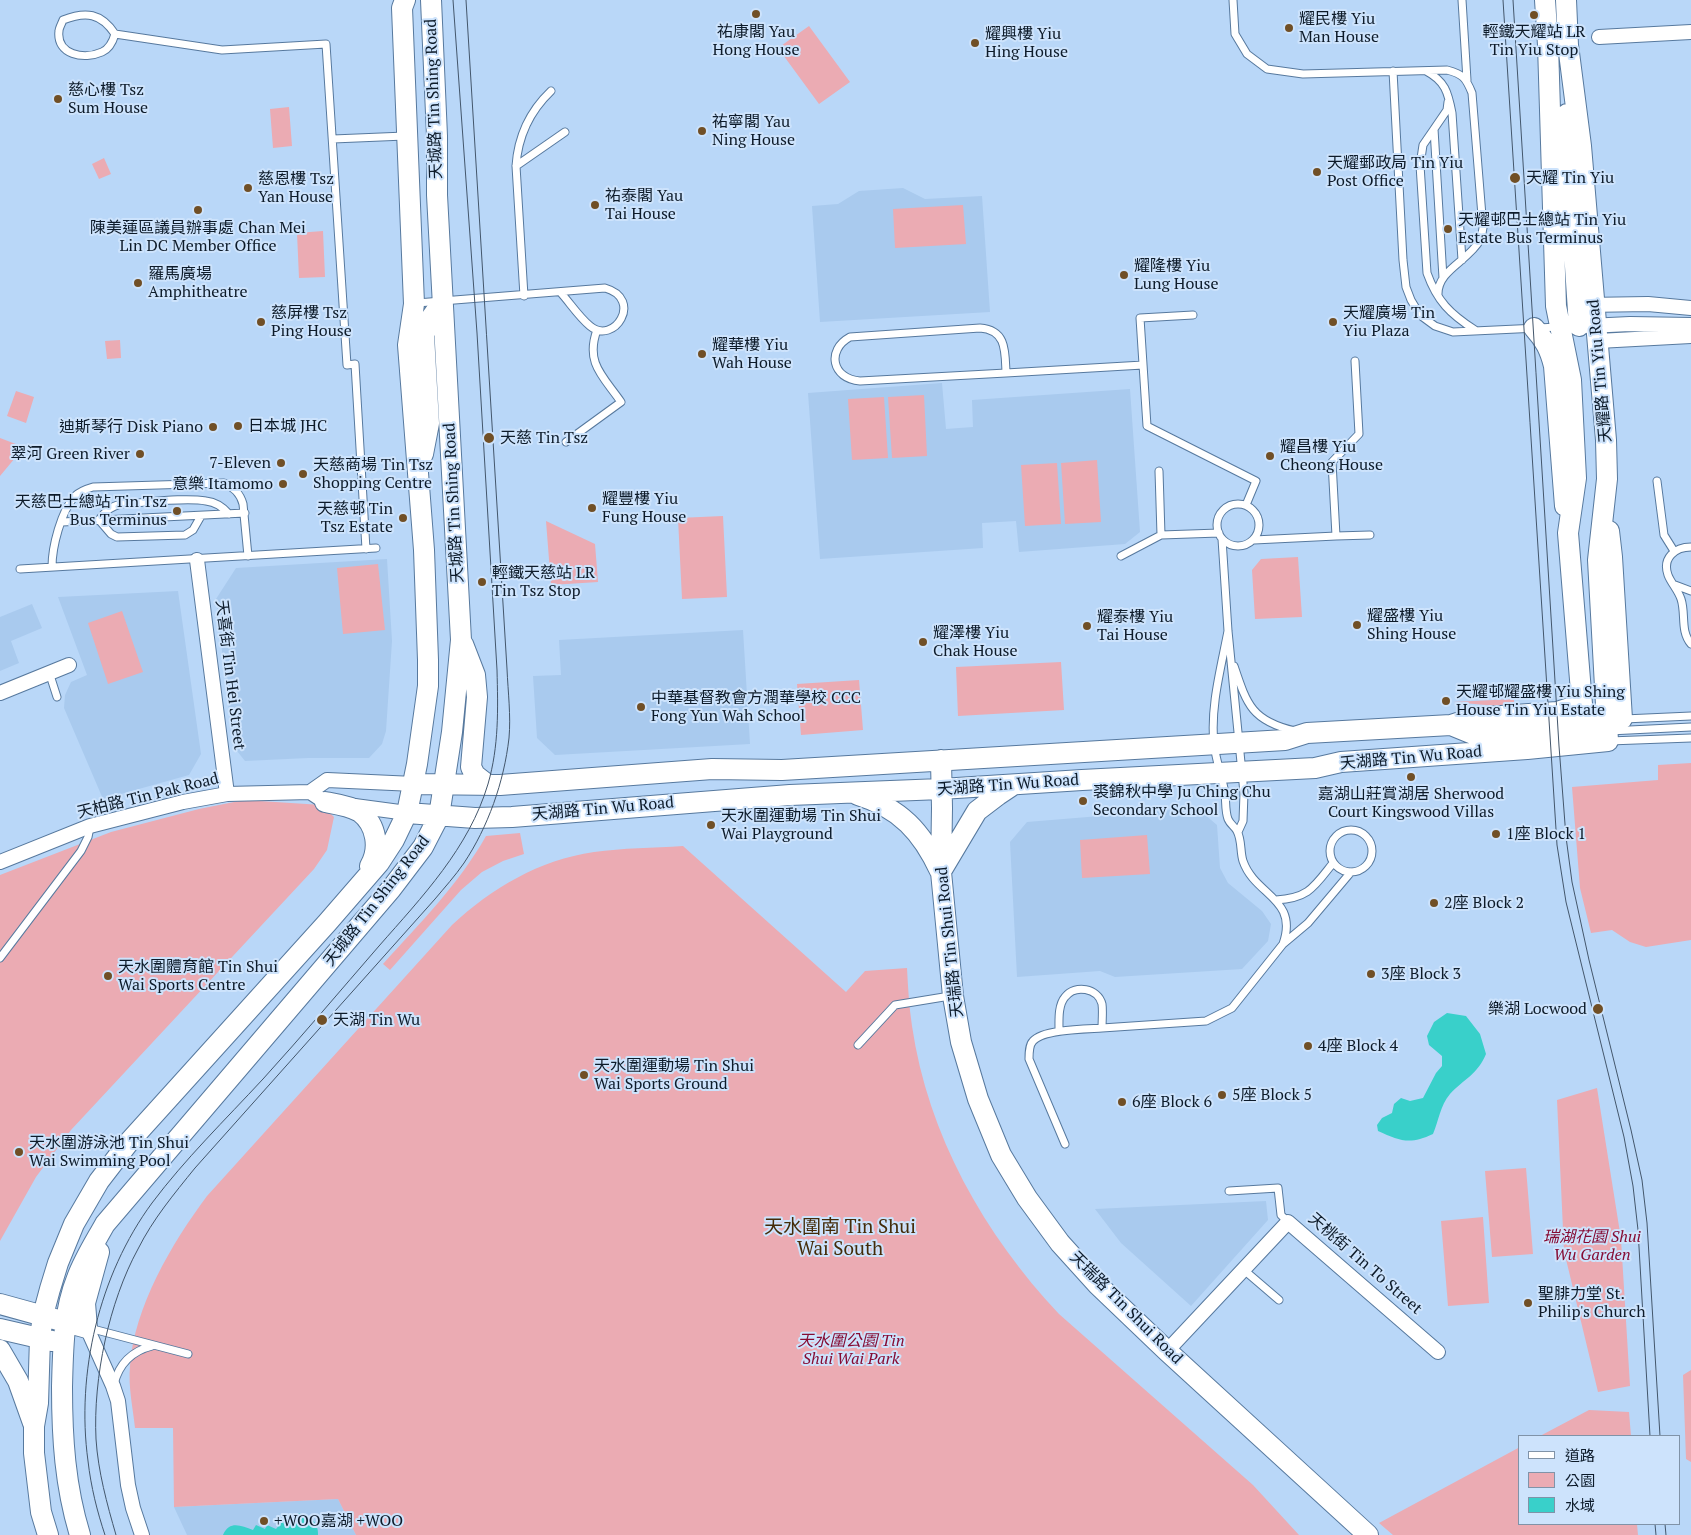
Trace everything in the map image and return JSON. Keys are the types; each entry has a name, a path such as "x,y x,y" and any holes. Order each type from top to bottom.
{"main road":[{"name":"天耀路 Tin Yiu Road","path":"1545,0 1556,306 1583,330 1606,440 1607,478 1598,560 1611,728"},
{"name":"天耀路 Tin Yiu Road","path":"1566,0 1568,45 1582,146 1585,305 1583,330 1571,380 1576,478 1568,533 1581,670 1583,714"},
{"name":"天城路 Tin Shing Road","path":"48,1535 41,1512 34,1453 40,1338 43,1315 50,1289 66,1244 85,1204 99,1181 148,1120 358,888 379,862 398,832 407,813 414,784 428,686 428,660 424,550 408,345 414,304 406,136 406,80 401,3"},
{"name":"天城路 Tin Shing Road","path":"80,1535 69,1493 64,1456 62,1415 65,1321 82,1264 105,1224 391,888 423,847 439,816 454,717 461,640 450,300 437,195 433,6"},
{"path":"418,478 429,423 424,335 428,322 450,300"},
{"path":"1534,328 1543,338 1551,352 1554,366 1562,483 1568,533"},
{"path":"461,640 475,675 477,697 471,767 475,775 488,785"},
{"path":"1583,714 1594,730 1611,728"},
{"name":"天湖路 Tin Wu Road","path":"414,784 488,785 712,769 782,770 1285,740 1308,733 1451,725 1473,734 1558,730 1583,714"},
{"name":"天湖路 Tin Wu Road","path":"407,813 488,818 512,817 790,795 942,789 1315,768 1341,762 1517,750 1611,728"},
{"name":"天瑞路 Tin Shui Road","path":"940,760 942,789 941,872 953,996 961,1042 978,1099 1001,1155 1026,1198 1060,1242 1098,1285 1167,1351 1368,1535"},
{"path":"941,872 977,812 1014,784"},
{"path":"849,793 885,806 916,830 931,851 941,872"},
{"path":"318,797 360,812 374,833 376,847 374,859 358,888"},
{"path":"0,1304 87,1328 86,1303 91,1280 99,1253 120,1207"},
{"path":"0,1329 63,1344"},
{"path":"0,1350 18,1381 34,1426"}],"street":[{"path":"1599,37 1691,32"},
{"path":"1556,306 1648,304 1691,308"},
{"path":"1583,330 1630,324 1691,325"},
{"path":"1583,330 1691,336"},
{"name":"天喜街 Tin Hei Street","path":"197,560 227,794"},
{"path":"0,692 69,665"},
{"name":"天柏路 Tin Pak Road","path":"318,797 327,780 414,784"},
{"name":"天柏路 Tin Pak Road","path":"0,862 90,826 183,802 227,794 318,797 407,813"},
{"name":"天桃街 Tin To Street","path":"1167,1351 1288,1222 1438,1352"},
{"path":"87,1328 114,1386 122,1419 128,1485 142,1535"}],"lane":[{"path":"1233,0 1236,34 1247,54 1267,69 1303,74 1447,70 1458,73 1467,80"},
{"path":"1438,295 1438,286 1443,278 1473,249 1480,239 1483,228 1472,93 1467,80 1462,0"},
{"path":"115,34 112,43 103,52 85,56 75,55 67,51 61,44 59,31 63,20 76,15 91,15 100,18 109,25 115,34 222,50 326,44 347,365 356,364 366,549"},
{"path":"1425,70 1436,76 1444,86 1449,97 1452,113 1462,260"},
{"path":"1393,71 1406,287 1411,300 1420,314 1436,326 1453,332 1534,328 1583,330"},
{"path":"524,296 516,166 519,144 527,122 542,100 551,91"},
{"path":"1449,97 1447,110 1423,145 1420,165 1427,273 1443,305 1452,314 1475,330"},
{"path":"1434,129 1443,278"},
{"path":"516,166 565,132"},
{"path":"333,140 406,136"},
{"path":"414,304 605,288 619,295 624,309 623,317 613,328 597,330 590,326 561,293"},
{"path":"1193,315 1140,318 1146,426 1256,481 1246,505"},
{"path":"1006,373 1003,343 994,332 987,329 857,335 843,341 836,352 837,367 846,378 852,381 1006,373 1143,365"},
{"path":"566,442 622,402 595,366 593,346 597,330"},
{"path":"1336,536 1332,462 1359,434 1355,361"},
{"path":"1159,471 1161,535"},
{"path":"1657,481 1664,535 1674,551"},
{"path":"52,567 52,550 68,506 75,496 83,490 93,487 224,483 233,487 241,496 245,513 248,556"},
{"path":"99,520 105,512 121,504 185,501 206,501 223,508 229,514"},
{"path":"1254,540 1260,527 1259,520 1252,508 1239,503 1225,508 1218,519 1217,526 1220,536 1242,773 1243,821 1238,832 1241,856 1245,867 1258,884 1276,900 1284,912 1287,934 1283,944"},
{"path":"62,522 245,513"},
{"path":"99,520 111,534 117,537 132,538 185,535 193,530 201,516"},
{"path":"1121,556 1161,535 1220,536 1235,546 1248,544 1254,540 1370,535"},
{"path":"1691,547 1679,548 1674,551 1670,556 1667,568 1668,576 1681,600 1685,634 1691,644"},
{"path":"20,569 376,548"},
{"path":"1672,583 1678,587 1691,590"},
{"path":"1682,609 1691,615"},
{"path":"1684,626 1691,630"},
{"path":"1228,631 1213,713 1214,744 1228,821 1238,832"},
{"path":"1230,656 1249,705 1257,715 1280,727 1308,733"},
{"path":"49,672 57,697"},
{"path":"1611,728 1691,716"},
{"path":"1611,728 1691,727"},
{"path":"1611,728 1691,738"},
{"path":"0,958 82,851 90,826"},
{"path":"1352,829 1359,831 1370,841 1372,855 1364,868 1351,872 1343,871 1333,863 1329,850 1334,838 1345,830 1352,829"},
{"path":"1276,900 1290,899 1310,891 1333,863"},
{"path":"1064,1144 1029,1060 1033,1040 1039,1036 1059,1030 1206,1021 1232,1008 1283,944 1308,923 1351,872"},
{"path":"1059,1030 1060,1009 1064,998 1071,991 1082,988 1098,996 1102,1004 1102,1028"},
{"path":"858,1044 895,1005 953,996"},
{"path":"1229,1191 1278,1188 1281,1214 1288,1222"},
{"path":"1244,1270 1279,1300"},
{"path":"87,1328 188,1354"},
{"path":"114,1386 118,1372 126,1360 143,1348 152,1346"}],"shaded area":[{"path":"903,188 925,199 982,196 990,312 820,322 812,206 838,204 859,191"},
{"path":"942,383 946,429 973,427 972,400 1130,389 1140,532 1125,544 1019,552 1016,521 982,523 983,548 820,559 808,393"},
{"path":"387,559 392,641 386,731 382,744 369,758 245,761 233,746 216,599 236,568"},
{"path":"178,591 201,754 189,775 103,799 64,708 65,695 71,682 87,675 58,597"},
{"path":"32,604 42,628 11,641 19,663 0,671 0,617"},
{"name":"中華基督教會方潤華學校 CCC Fong Yun Wah School","path":"743,630 750,744 555,755 537,738 533,676 561,675 559,640"},
{"path":"1197,808 1217,825 1220,868 1228,883 1262,911 1271,924 1268,941 1242,969 1115,977 1100,971 1017,977 1010,842 1027,822"},
{"path":"1266,1201 1268,1220 1191,1306 1121,1243 1095,1209"},
{"name":"+WOO嘉湖 +WOO","path":"338,1499 356,1535 187,1535 174,1507"}],"green space":[{"path":"809,26 850,82 819,104 778,48"},
{"path":"289,107 292,146 273,148 270,109"},
{"path":"104,158 111,174 99,179 92,164"},
{"path":"963,205 966,244 895,248 893,209"},
{"path":"323,231 325,277 299,278 297,233"},
{"path":"120,340 121,358 107,359 105,341"},
{"path":"16,391 34,397 26,423 7,416"},
{"path":"924,395 927,456 892,458 888,397"},
{"path":"884,397 888,458 852,460 848,399"},
{"path":"0,438 21,446 15,458 0,476"},
{"path":"1097,460 1101,522 1065,524 1061,463"},
{"path":"1057,463 1061,524 1025,526 1021,465"},
{"path":"723,516 727,597 682,599 678,518"},
{"path":"546,521 595,544 598,582 551,585"},
{"path":"1298,557 1302,617 1255,619 1252,570 1261,559"},
{"path":"378,564 385,630 343,634 337,568"},
{"path":"122,611 143,672 108,684 88,623"},
{"path":"1061,662 1064,710 958,716 956,667"},
{"path":"859,680 863,730 801,735 797,684"},
{"path":"1514,699 1514,705 1496,706 1453,702"},
{"path":"1691,763 1691,940 1646,947 1630,942 1612,930 1591,933 1580,888 1572,787 1658,780 1658,765"},
{"name":"天水圍體育館 Tin Shui Wai Sports Centre","path":"244,800 322,805 334,817 327,850 314,869 71,1130 36,1177 0,1241 0,875 111,832 199,809"},
{"path":"520,833 524,854 503,861 482,872 461,890 390,970 383,964 451,887 486,836"},
{"path":"1147,835 1150,874 1082,878 1080,840"},
{"name":"天水圍公園 Tin Shui Wai Park","path":"683,846 846,992 865,971 907,968 912,1026 931,1106 963,1181 1007,1251 1059,1314 1253,1485 1299,1535 356,1535 338,1499 174,1507 173,1428 135,1428 130,1390 130,1366 139,1321 157,1276 181,1234 207,1196 452,925 483,899 535,869 574,856 594,852"},
{"name":"瑞湖花園 Shui Wu Garden","path":"1597,1088 1621,1239 1630,1386 1598,1392 1564,1251 1557,1100"},
{"path":"1526,1168 1533,1254 1492,1257 1485,1171"},
{"path":"1483,1217 1489,1303 1448,1306 1441,1221"},
{"path":"1691,1370 1691,1462 1686,1459 1683,1375"},
{"path":"1589,1410 1629,1412 1631,1435 1542,1435"},
{"path":"1518,1448 1518,1525 1637,1525 1638,1535 1393,1535 1379,1523"}],"water":[{"path":"1447,1013 1466,1016 1480,1034 1486,1054 1483,1061 1450,1094 1442,1108 1433,1134 1411,1141 1399,1139 1378,1131 1377,1125 1382,1118 1392,1113 1394,1104 1401,1098 1410,1101 1423,1098 1436,1073 1442,1066 1442,1056 1429,1045 1427,1036 1434,1022"},
{"path":"300,1513 312,1519 317,1526 318,1535 223,1535 229,1527 236,1525 253,1530 256,1525 265,1529 267,1525 276,1529 286,1517"}],"tram line":[{"path":"105,1535 89,1471 85,1428 85,1394 96,1326 105,1293 118,1261 134,1231 165,1187 192,1155 293,1046 412,909 442,871 469,829 480,807 492,770 497,727 497,670 477,333 453,0"},
{"path":"116,1535 103,1487 97,1451 97,1391 100,1366 111,1316 119,1292 138,1249 157,1217 195,1168 435,899 464,863 473,849 494,804 507,755 510,721 466,0"},
{"path":"1503,0 1557,845 1566,902 1624,1137 1633,1186 1638,1230 1650,1435"},
{"path":"1513,0 1566,837 1572,882 1589,960 1642,1180 1647,1223 1660,1435"},
{"path":"1655,1525 1656,1535"},
{"path":"1665,1525 1666,1535"}],"place":[{"name":"祐康閣 Yau Hong House","path":"756,14"},
{"name":"輕鐵天耀站 LR Tin Yiu Stop","path":"1534,15"},
{"name":"耀民樓 Yiu Man House","path":"1289,28"},
{"name":"耀興樓 Yiu Hing House","path":"975,43"},
{"name":"慈心樓 Tsz Sum House","path":"58,99"},
{"name":"祐寧閣 Yau Ning House","path":"702,131"},
{"name":"天耀郵政局 Tin Yiu Post Office","path":"1317,172"},
{"name":"天耀 Tin Yiu","path":"1515,178"},
{"name":"慈恩樓 Tsz Yan House","path":"248,188"},
{"name":"祐泰閣 Yau Tai House","path":"595,205"},
{"name":"陳美蓮區議員辦事處 Chan Mei Lin DC Member Office","path":"198,210"},
{"name":"天耀邨巴士總站 Tin Yiu Estate Bus Terminus","path":"1448,229"},
{"name":"耀隆樓 Yiu Lung House","path":"1124,275"},
{"name":"羅馬廣場 Amphitheatre","path":"138,283"},
{"name":"慈屏樓 Tsz Ping House","path":"261,322"},
{"name":"天耀廣場 Tin Yiu Plaza","path":"1333,322"},
{"name":"耀華樓 Yiu Wah House","path":"702,354"},
{"name":"日本城 JHC","path":"238,426"},
{"name":"迪斯琴行 Disk Piano","path":"213,427"},
{"name":"天慈 Tin Tsz","path":"489,438"},
{"name":"翠河 Green River","path":"140,454"},
{"name":"耀昌樓 Yiu Cheong House","path":"1270,456"},
{"name":"7-Eleven","path":"281,463"},
{"name":"天慈商場 Tin Tsz Shopping Centre","path":"303,474"},
{"name":"意樂 Itamomo","path":"283,484"},
{"name":"耀豐樓 Yiu Fung House","path":"592,508"},
{"name":"天慈巴士總站 Tin Tsz Bus Terminus","path":"177,511"},
{"name":"天慈邨 Tin Tsz Estate","path":"403,518"},
{"name":"輕鐵天慈站 LR Tin Tsz Stop","path":"482,582"},
{"name":"耀盛樓 Yiu Shing House","path":"1357,625"},
{"name":"耀泰樓 Yiu Tai House","path":"1087,626"},
{"name":"耀澤樓 Yiu Chak House","path":"923,642"},
{"name":"天耀邨耀盛樓 Yiu Shing House Tin Yiu Estate","path":"1446,701"},
{"name":"中華基督教會方潤華學校 CCC Fong Yun Wah School","path":"641,707"},
{"name":"嘉湖山莊賞湖居 Sherwood Court Kingswood Villas","path":"1411,777"},
{"name":"裘錦秋中學 Ju Ching Chu Secondary School","path":"1083,801"},
{"name":"天水圍運動場 Tin Shui Wai Playground","path":"711,825"},
{"name":"1座 Block 1","path":"1496,834"},
{"name":"2座 Block 2","path":"1434,903"},
{"name":"3座 Block 3","path":"1371,974"},
{"name":"天水圍體育館 Tin Shui Wai Sports Centre","path":"108,976"},
{"name":"樂湖 Locwood","path":"1598,1009"},
{"name":"天湖 Tin Wu","path":"322,1020"},
{"name":"4座 Block 4","path":"1308,1046"},
{"name":"天水圍運動場 Tin Shui Wai Sports Ground","path":"584,1075"},
{"name":"5座 Block 5","path":"1222,1095"},
{"name":"6座 Block 6","path":"1122,1102"},
{"name":"天水圍游泳池 Tin Shui Wai Swimming Pool","path":"19,1152"},
{"name":"聖腓力堂 St. Philip's Church","path":"1528,1303"},
{"name":"+WOO嘉湖 +WOO","path":"264,1521"}],"district":[{"name":"天水圍南 Tin Shui Wai South","path":"840,1239"}]}
